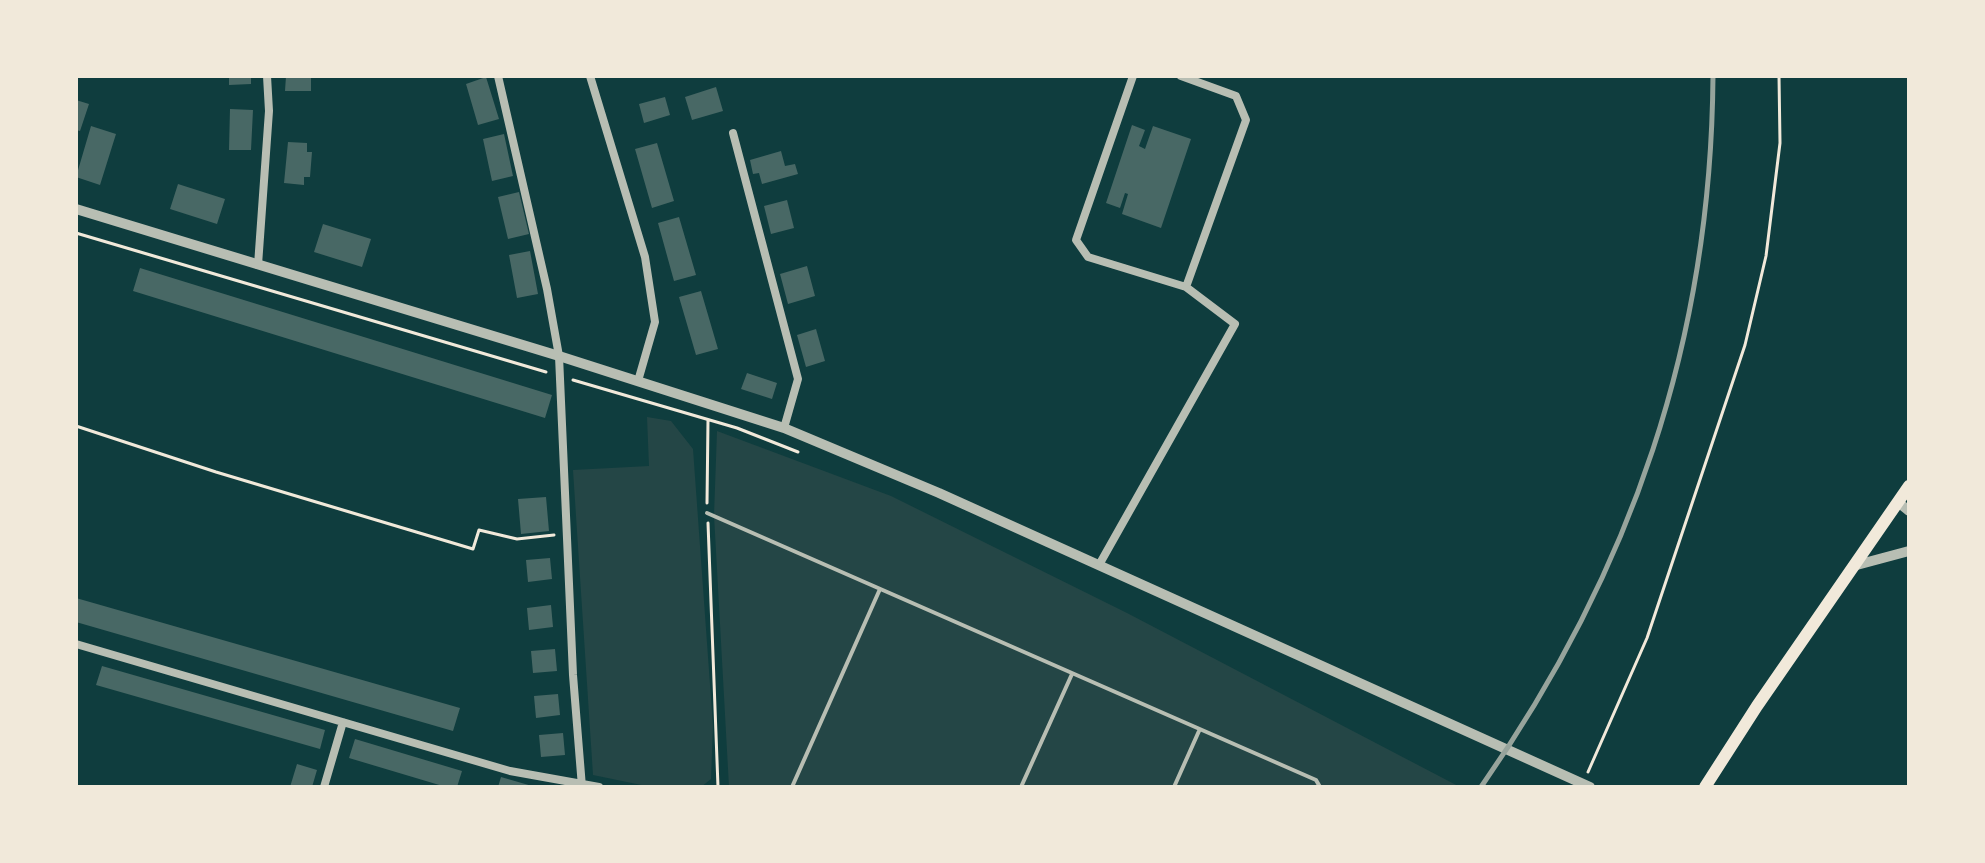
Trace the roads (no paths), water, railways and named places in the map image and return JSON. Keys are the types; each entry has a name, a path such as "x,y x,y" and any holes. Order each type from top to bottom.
{"main road":[{"path":"1705,787 1909,486"}],"street":[{"path":"258,265 269,111 267,76"},
{"path":"498,76 547,289 559,356 566,534 582,786"},
{"path":"590,76 645,257 655,322 638,381"},
{"path":"1099,565 1235,324 1186,287 1088,257 1076,240 1130,77 1133,76"},
{"path":"1181,76 1236,96 1246,120 1186,287"},
{"path":"733,133 798,379 784,428"},
{"path":"76,209 784,428 939,493 1586,785"},
{"path":"1898,502 1909,511"},
{"path":"1853,566 1909,551"},
{"path":"76,644 510,771 599,787"},
{"path":"324,787 343,722"}],"lane":[{"path":"707,513 1316,780 1320,787"},
{"path":"792,787 880,589"},
{"path":"1021,787 1072,674"},
{"path":"1174,787 1199,731"}],"railway":[{"path":"1481,787 1534,705 1581,622 1620,537 1653,450 1679,360 1697,268 1709,173 1713,76"}]}
